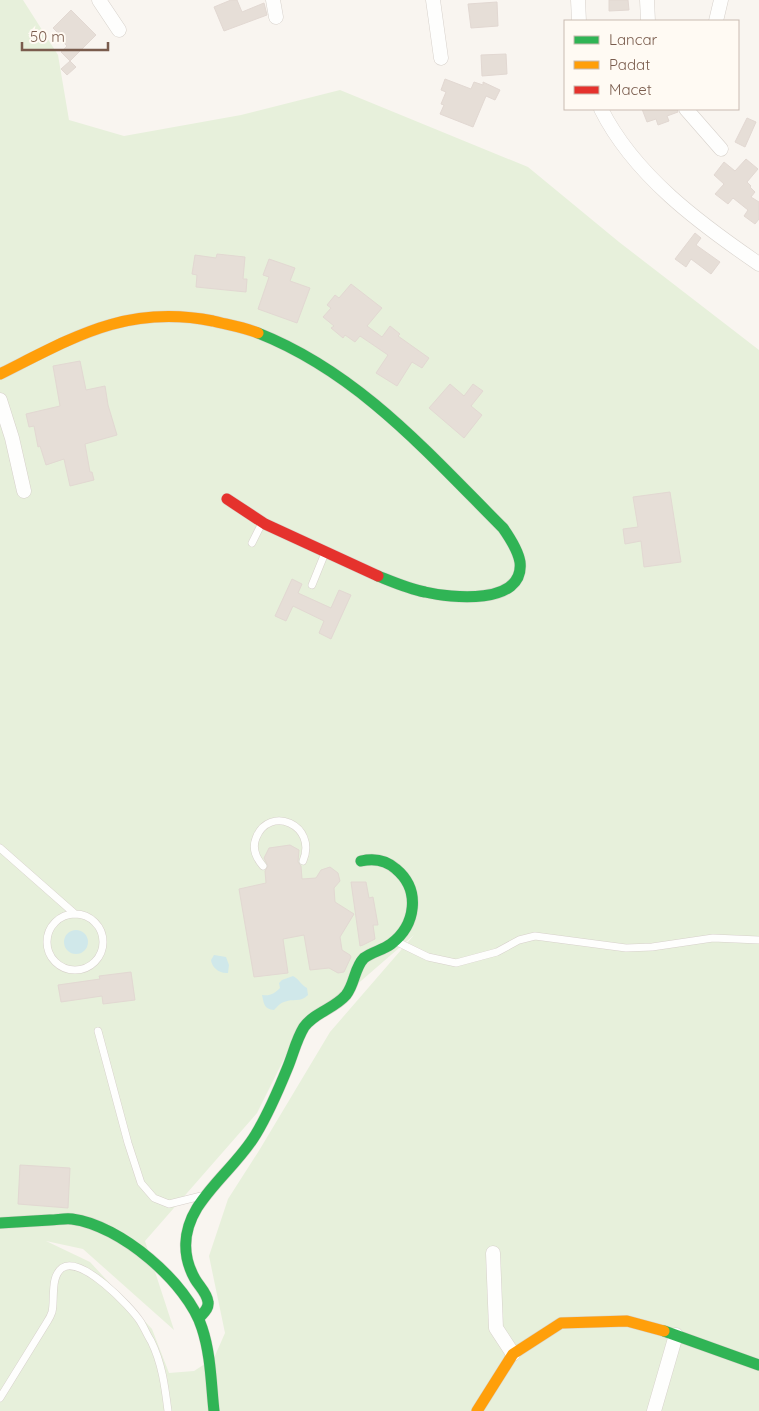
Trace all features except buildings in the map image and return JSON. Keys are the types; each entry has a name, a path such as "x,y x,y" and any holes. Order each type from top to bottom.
{"street":[{"path":"99,0 120,30"},
{"path":"273,0 276,17"},
{"path":"433,0 441,58"},
{"path":"578,0 579,20"},
{"path":"647,0 648,20"},
{"path":"716,20 721,0"},
{"path":"602,110 622,143 663,188 729,244 759,264"},
{"path":"687,110 721,149"},
{"path":"0,374 79,335 127,319 170,316 208,319 232,324 269,336 306,354 332,371 385,412 503,528 518,551 520,572 510,589 501,594 454,596 424,592 325,552 262,523 243,512 227,499"},
{"path":"0,400 12,438 24,491"},
{"path":"199,1318 206,1310 207,1298 195,1279 186,1260 185,1252 185,1232 197,1208 206,1194 255,1136 274,1098 298,1040 309,1020 345,997 351,989 362,961 395,941 408,923 413,912 413,895 399,870 386,862 368,859 361,861"},
{"path":"0,1222 74,1219 92,1224 111,1233 152,1260 168,1274 199,1318 205,1342 214,1411"},
{"path":"493,1253 496,1328 514,1354"},
{"path":"477,1411 514,1354 561,1323 627,1321 676,1335 759,1365"},
{"path":"654,1411 676,1335"}],"lane":[{"path":"252,543 262,523"},
{"path":"312,585 325,552"},
{"path":"263,866 256,858 254,843 259,830 274,821 284,821 293,824 303,834 307,851 303,861"},
{"path":"0,848 75,914 92,920 98,926 103,942 102,951 98,959 84,969 74,970 65,968 51,956 48,947 48,937 51,928 57,921 75,914"},
{"path":"395,941 428,957 456,963 496,952 519,940 535,936 626,948 652,947 713,938 759,940"},
{"path":"98,1031 141,1184 154,1198 169,1204 206,1194"},
{"path":"0,1398 52,1312 57,1275 62,1268 69,1266 77,1267 93,1275 124,1303 140,1321 160,1363 168,1411"}],"green space":[{"path":"0,0 23,0 58,55 69,120 124,136 241,115 340,90 528,167 619,242 759,350 759,1411 0,1411","holes":["414,935 330,1032 228,1199 209,1256 225,1333 214,1358 194,1371 169,1373 152,1329 90,1262 46,1241 83,1249 174,1330 145,1241 257,1113 294,1039"]}],"water":[{"path":"76,930 85,933 88,942 85,951 76,954 67,951 64,942 67,933"},
{"path":"214,955 226,957 229,965 228,973 222,973 215,968 211,960"},
{"path":"293,976 307,988 308,995 299,1000 287,1001 274,1010 266,1007 262,995 274,993 280,988 279,983 282,980"}],"traffic: fast":[{"path":"258,333 294,350 328,370 390,417 503,528 516,549 520,562 518,576 511,586 484,596 467,597 436,594 413,589 378,576"},
{"path":"199,1318 207,1309 208,1302 205,1293 191,1270 186,1252 187,1235 192,1217 204,1198 250,1144 256,1134 276,1094 304,1027 308,1022 336,1004 346,995 358,966 364,958 391,944 406,927 410,917 412,897 404,877 396,869 384,862 375,860 361,861"},
{"path":"0,1223 72,1219 111,1232 131,1244 150,1259 183,1293 202,1328 209,1359 214,1411"},
{"path":"664,1331 759,1365"}],"traffic: slow":[{"path":"0,374 77,336 127,321 154,317 182,317 213,321 258,333"},
{"path":"477,1411 513,1354 561,1323 627,1321 664,1331"}],"traffic: jam":[{"path":"227,499 265,524 378,576"}]}
